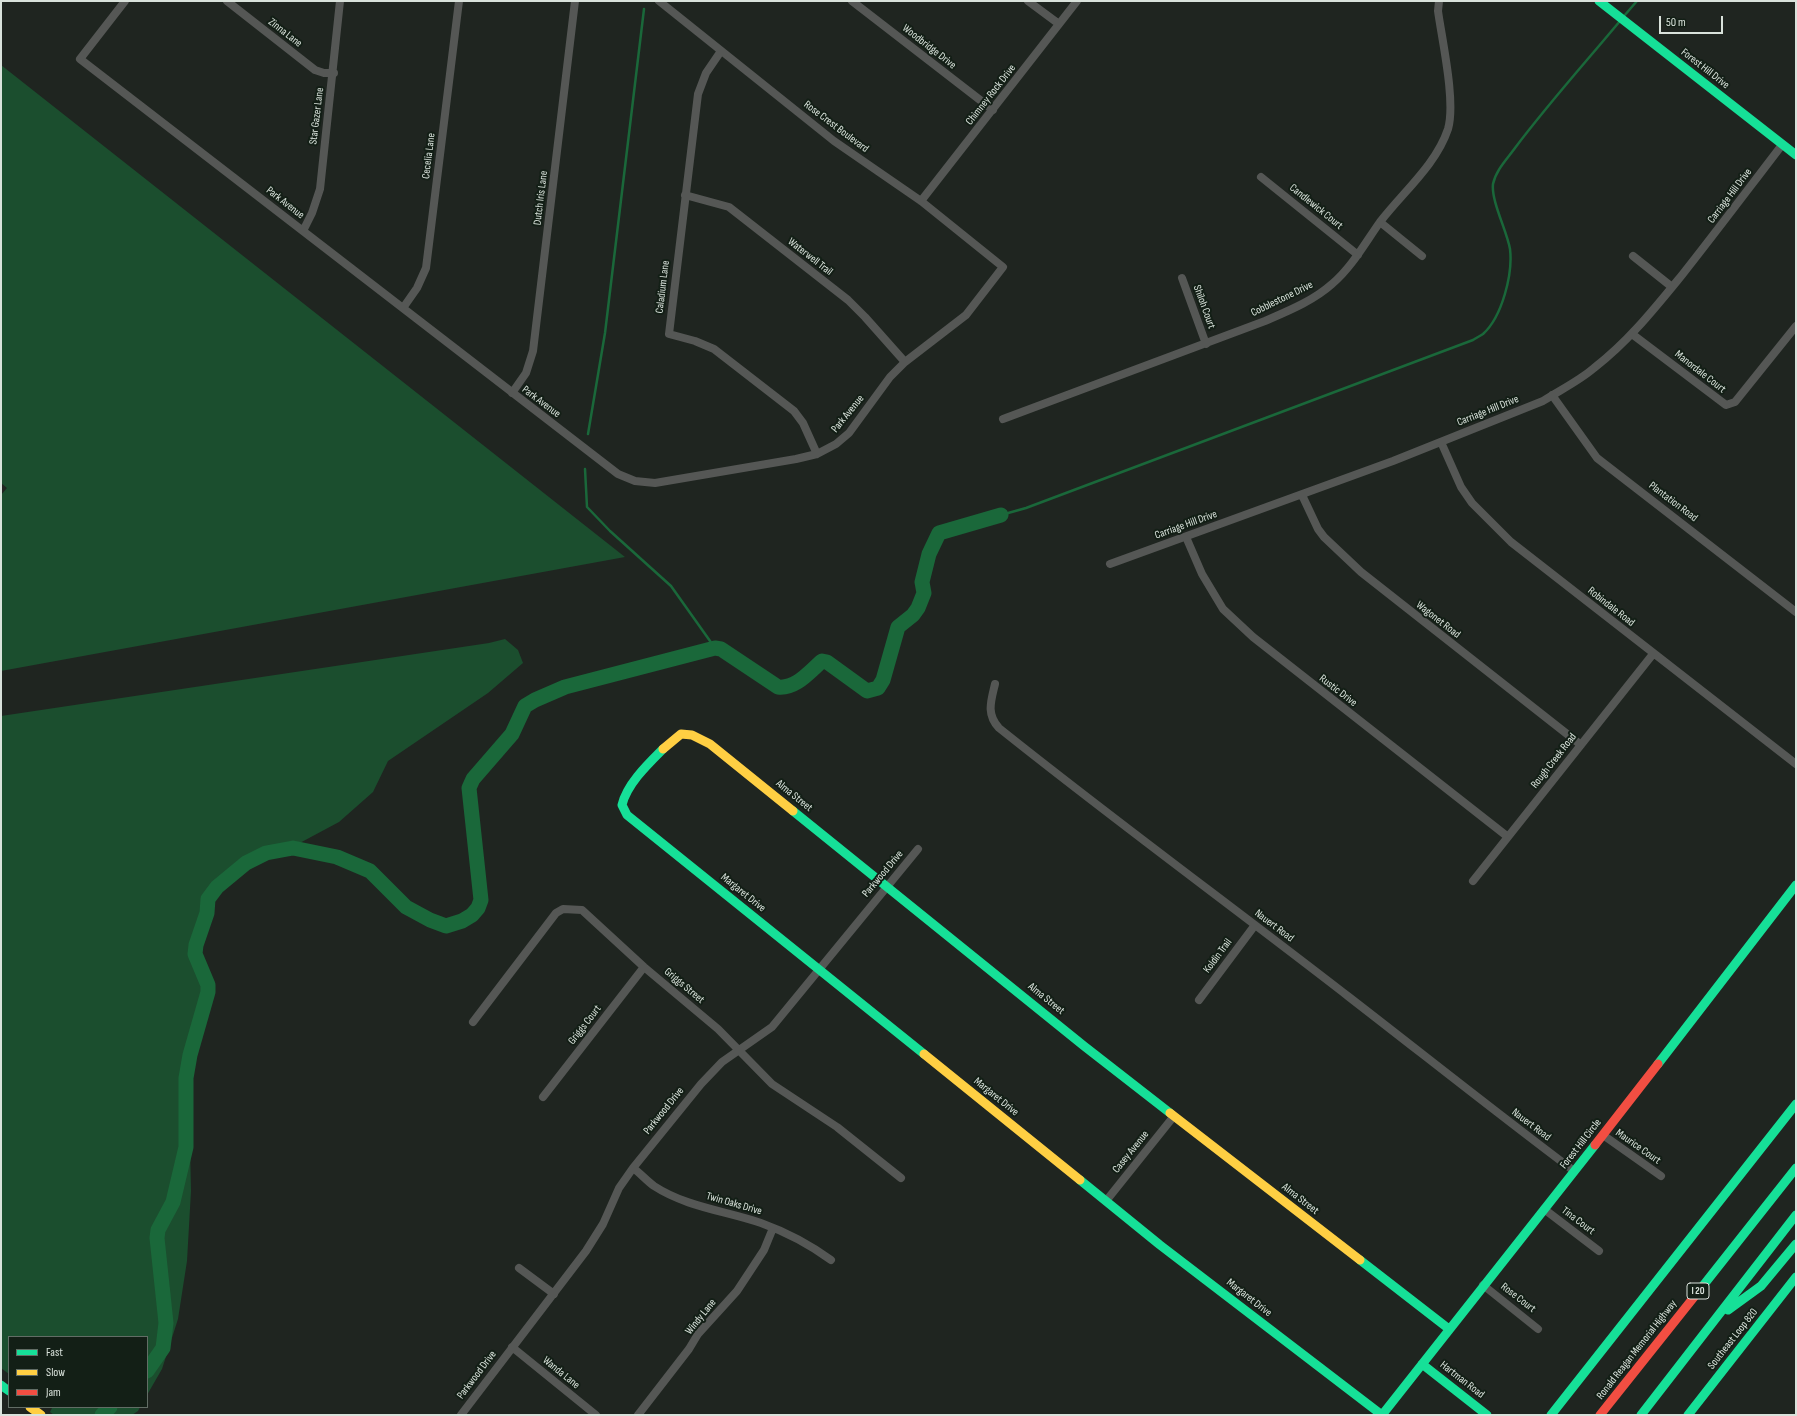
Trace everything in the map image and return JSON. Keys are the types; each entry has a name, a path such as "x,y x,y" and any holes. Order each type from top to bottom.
{"main road":[{"name":"Forest Hill Drive","path":"1598,1 1796,155"},
{"name":"Alma Street","path":"634,783 669,742 677,736 681,734 700,738 710,744 1174,1116 1449,1329"},
{"name":"Margaret Drive","path":"634,783 625,796 622,805 627,815 1160,1245 1382,1415"},
{"name":"Forest Hill Circle","path":"1382,1415 1483,1285 1603,1135 1796,885"},
{"path":"1551,1415 1796,1104"},
{"name":"Ronald Reagan Memorial Highway","path":"1600,1415 1796,1168"},
{"path":"1641,1415 1796,1215"},
{"path":"1715,1320 1761,1286 1796,1244"},
{"name":"Southeast Loop 820","path":"1688,1415 1796,1278"},
{"name":"Hartman Road","path":"1422,1364 1487,1415"},
{"path":"31,1408 40,1415"}],"street":[{"name":"Park Avenue","path":"125,1 80,59 618,474 635,480 655,483 816,454 836,444 849,433 890,377 905,362 966,315 1002,266"},
{"name":"Zinna Lane","path":"227,1 315,70 324,73 334,73"},
{"name":"Star Gazer Lane","path":"303,230 312,214 320,189 334,73 340,1"},
{"name":"Cecelia Lane","path":"403,308 417,288 426,268 459,1"},
{"name":"Dutch Iris Lane","path":"512,393 526,373 533,351 575,1"},
{"name":"Rose Crest Boulevard","path":"659,1 834,141 921,201 1002,266"},
{"name":"Woodbridge Drive","path":"852,1 993,110"},
{"path":"1028,1 1059,24"},
{"name":"Chimney Rock Drive","path":"921,201 1077,1"},
{"name":"Cobblestone Drive","path":"1003,419 1265,321 1315,296 1332,284 1358,255 1380,222 1424,171 1440,145 1448,128 1450,93 1438,11 1439,1"},
{"name":"Caladium Lane","path":"721,52 706,73 698,94 669,334 695,341 714,349 794,411 803,423 816,454"},
{"name":"Carriage Hill Drive","path":"1110,564 1302,495 1543,401 1594,369 1632,334 1672,287 1782,145"},
{"name":"Candlewick Court","path":"1261,177 1358,255"},
{"name":"Waterwell Trail","path":"685,195 729,207 848,300 905,362"},
{"path":"1380,222 1422,256"},
{"path":"1633,256 1672,287"},
{"name":"Shiloh Court","path":"1182,278 1206,344"},
{"name":"Manordale Court","path":"1632,334 1726,405 1735,402 1796,326"},
{"name":"Plantation Road","path":"1552,395 1597,458 1796,612"},
{"name":"Robindale Road","path":"1441,442 1461,487 1472,503 1489,522 1511,542 1796,764"},
{"name":"Wagonet Road","path":"1302,495 1318,529 1324,537 1361,572 1581,745"},
{"name":"Rustic Drive","path":"1186,537 1202,574 1223,609 1253,637 1508,837"},
{"name":"Rough Creek Road","path":"1473,881 1653,654"},
{"name":"Nauert Road","path":"995,684 989,712 999,728 1071,785 1574,1171"},
{"name":"Parkwood Drive","path":"461,1415 586,1251 602,1224 619,1188 633,1168 701,1084 722,1062 772,1027 820,970 886,886 918,849"},
{"name":"Griggs Street","path":"473,1022 556,913 563,909 582,910 644,966 718,1029 772,1084 837,1127 901,1178"},
{"name":"Koldin Trail","path":"1199,1000 1255,925"},
{"name":"Griggs Court","path":"543,1097 644,966"},
{"name":"Casey Avenue","path":"1106,1201 1174,1116"},
{"name":"Maurice Court","path":"1603,1135 1661,1176"},
{"name":"Twin Oaks Drive","path":"633,1168 654,1185 670,1194 701,1206 773,1228 794,1237 831,1260"},
{"name":"Tina Court","path":"1544,1209 1599,1251"},
{"name":"Windy Lane","path":"638,1415 689,1349 698,1334 737,1291 764,1250 773,1228"},
{"path":"519,1268 554,1294"},
{"name":"Rose Court","path":"1483,1285 1538,1329"},
{"name":"Wanda Lane","path":"512,1348 596,1415"}],"green space":[{"path":"1,65 625,557 1,671 1,495 7,488 1,483"},
{"path":"505,639 518,650 523,663 488,693 388,761 373,792 339,822 296,845 261,851 247,859 228,876 197,924 193,944 199,961 211,983 188,1054 191,1191 187,1261 178,1319 162,1369 148,1393 148,1336 8,1336 8,1373 1,1368 1,716 489,643"},
{"path":"52,1408 140,1408 132,1415 54,1415 50,1412"}],"waterway":[{"path":"1624,16 1637,1"},
{"path":"588,434 605,333 644,9"},
{"path":"1001,515 1026,508 1473,340 1483,334 1496,317 1501,306 1510,270 1510,249 1494,199 1494,179 1499,169 1540,116 1620,21"},
{"path":"585,469 587,507 610,531 671,586 715,648"},
{"path":"148,1370 163,1348 166,1323 157,1238 158,1230 173,1202 186,1147 186,1078 190,1055 208,992 208,985 195,954 196,945 207,913 208,899 217,887 246,863 266,853 293,848 337,857 370,871 406,907 430,920 446,926 462,921 472,915 478,908 481,900 469,788 473,779 512,734 525,706 565,687 715,648 721,649 778,687 785,687 796,683 822,661 827,662 867,691 878,688 883,680 898,627 913,615 918,608 924,593 922,582 929,554 939,533 1001,515"},
{"path":"102,1415 109,1408"}],"traffic: fast":[{"path":"1599,1 1796,155"},
{"path":"663,749 633,782 628,790 622,805 627,815 924,1054"},
{"path":"793,811 1084,1046 1170,1113"},
{"path":"1658,1064 1796,885"},
{"path":"1551,1415 1796,1104"},
{"path":"1382,1415 1595,1145"},
{"path":"1702,1287 1796,1168"},
{"path":"1080,1180 1160,1245 1382,1415"},
{"path":"1641,1415 1796,1215"},
{"path":"1728,1310 1761,1286 1796,1244"},
{"path":"1360,1260 1449,1329"},
{"path":"1688,1415 1796,1277"},
{"path":"1422,1364 1487,1415"},
{"path":"1,1385 8,1390"}],"traffic: slow":[{"path":"663,749 681,734 692,735 710,744 793,811"},
{"path":"924,1054 1080,1180"},
{"path":"1170,1113 1360,1260"},
{"path":"31,1408 41,1415"}],"traffic: jam":[{"path":"1595,1145 1658,1064"},
{"path":"1600,1415 1702,1287"}]}
